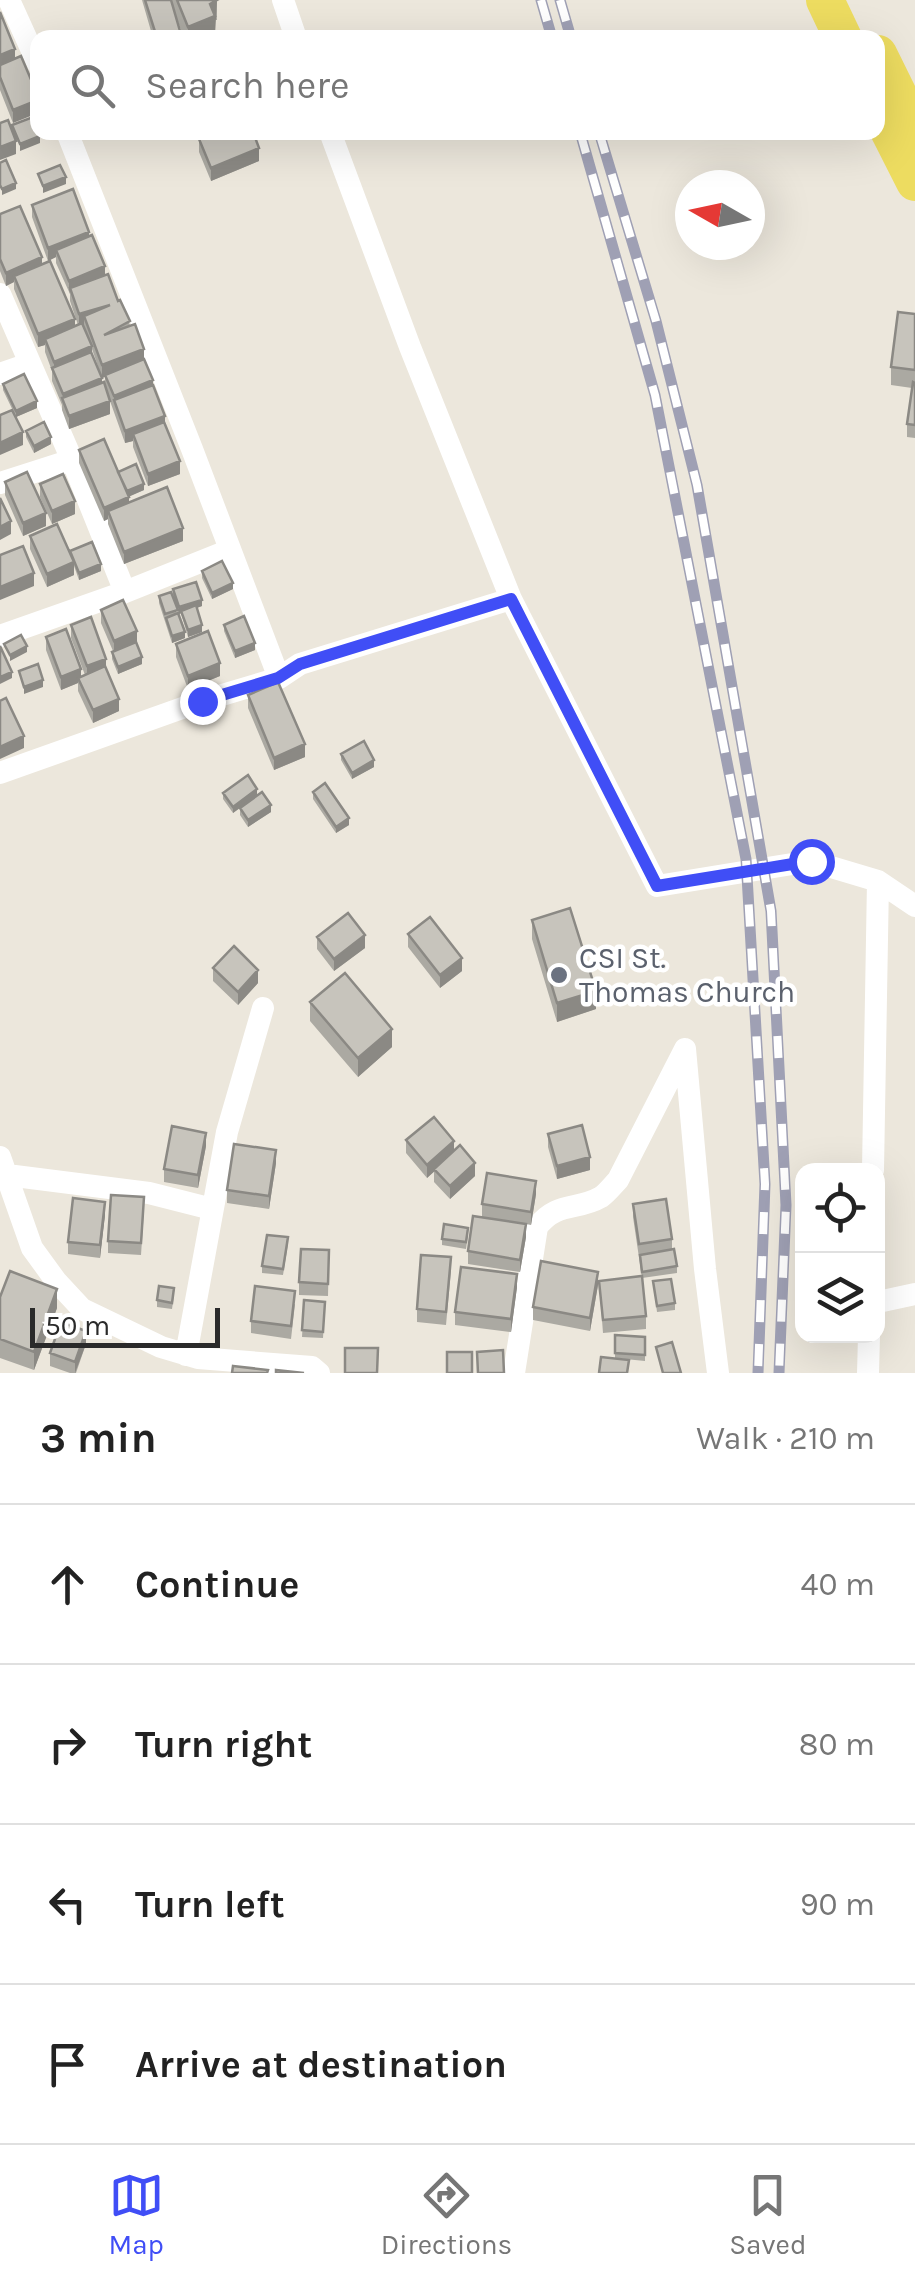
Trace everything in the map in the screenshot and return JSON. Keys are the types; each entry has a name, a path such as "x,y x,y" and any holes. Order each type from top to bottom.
{"main road":[{"path":"825,0 839,30"},
{"path":"852,0 866,30"},
{"path":"885,68 915,129"},
{"path":"885,123 915,182"}],"street":[{"path":"9,0 30,46"},
{"path":"282,0 293,30"},
{"path":"70,140 278,678"},
{"path":"333,140 410,347 511,599 657,886 811,861 878,881 915,906"},
{"path":"0,294 124,592"},
{"path":"0,374 29,364"},
{"path":"0,483 72,460"},
{"path":"0,636 230,550"},
{"path":"0,773 278,678 300,664 511,599"},
{"path":"873,1163 878,881"},
{"path":"186,1355 228,1132 263,1008"},
{"path":"514,1373 537,1228 559,1208 601,1196 618,1180 685,1049 718,1373"},
{"path":"212,1209 3,1166 32,1248 82,1309 161,1348 186,1355 312,1367 320,1373"},
{"path":"885,1300 915,1294"},
{"path":"868,1373 869,1343"}],"building":[{"path":"145,0 171,0 180,30 154,30"},
{"path":"177,0 217,0 210,4 215,16 188,27"},
{"path":"0,12 15,49 0,55"},
{"path":"21,56 30,77 30,103 13,110 0,77 0,65"},
{"path":"30,118 30,140 20,144 12,125"},
{"path":"8,120 16,141 0,147 0,123"},
{"path":"199,140 256,140 259,148 211,168"},
{"path":"6,160 16,183 2,189 0,163"},
{"path":"60,165 66,177 43,186 38,174"},
{"path":"73,189 89,232 48,248 32,205"},
{"path":"20,206 42,257 6,273 0,259 0,214"},
{"path":"92,235 105,266 69,281 56,250"},
{"path":"50,261 75,319 38,334 14,276"},
{"path":"108,274 130,321 104,335 135,324 144,349 102,365 84,316 110,305 79,314 70,288"},
{"path":"898,312 915,314 915,370 891,367"},
{"path":"82,323 92,346 54,362 45,339"},
{"path":"91,352 102,378 63,394 52,368"},
{"path":"144,359 153,380 114,396 105,375"},
{"path":"24,374 37,401 16,411 3,384"},
{"path":"104,382 110,401 69,416 62,398"},
{"path":"915,383 915,425 907,424"},
{"path":"153,385 165,416 125,431 114,400"},
{"path":"12,410 23,432 0,443 0,415"},
{"path":"44,422 51,437 34,446 26,431"},
{"path":"164,422 180,461 148,474 133,434"},
{"path":"104,439 129,497 104,508 79,450"},
{"path":"136,464 144,484 127,491 118,472"},
{"path":"27,472 46,513 23,523 5,482"},
{"path":"63,474 75,501 52,511 40,484"},
{"path":"167,487 183,528 124,552 108,511"},
{"path":"0,498 11,521 0,527"},
{"path":"57,524 74,562 47,574 30,536"},
{"path":"92,542 101,564 79,573 70,551"},
{"path":"23,546 34,573 0,587 0,555"},
{"path":"222,561 233,583 212,593 202,571"},
{"path":"196,582 202,600 179,607 173,589"},
{"path":"171,592 178,610 165,614 159,596"},
{"path":"123,600 137,631 114,641 101,610"},
{"path":"196,605 202,625 188,630 181,611"},
{"path":"178,613 185,632 172,636 166,618"},
{"path":"244,616 255,643 235,651 224,625"},
{"path":"91,617 106,659 87,666 71,625"},
{"path":"66,629 81,669 61,677 46,637"},
{"path":"208,631 220,663 188,676 176,644"},
{"path":"21,635 27,646 10,655 4,644"},
{"path":"136,642 142,657 118,667 112,652"},
{"path":"0,646 12,672 0,677"},
{"path":"38,664 43,680 24,687 19,671"},
{"path":"105,666 119,699 93,710 78,678"},
{"path":"278,682 305,744 274,758 248,695"},
{"path":"6,698 24,736 0,747 0,701"},
{"path":"364,741 374,760 352,773 341,754"},
{"path":"248,775 257,789 233,807 223,793"},
{"path":"325,783 349,818 336,827 313,792"},
{"path":"262,792 271,805 248,820 240,808"},
{"path":"570,908 596,991 557,1003 532,920"},
{"path":"348,913 365,935 334,959 317,937"},
{"path":"430,917 462,958 440,975 408,934"},
{"path":"234,946 258,970 238,992 213,968"},
{"path":"345,973 392,1029 358,1058 310,1002"},
{"path":"434,1117 454,1141 427,1165 406,1140"},
{"path":"582,1125 590,1157 557,1166 548,1134"},
{"path":"172,1126 206,1133 198,1175 164,1169"},
{"path":"234,1144 276,1150 269,1196 227,1190"},
{"path":"460,1145 475,1163 450,1186 434,1169"},
{"path":"487,1173 536,1181 531,1212 482,1204"},
{"path":"111,1195 144,1197 141,1243 108,1241"},
{"path":"73,1198 105,1202 100,1245 68,1242"},
{"path":"666,1199 672,1239 639,1244 633,1204"},
{"path":"473,1216 526,1224 520,1260 468,1251"},
{"path":"444,1224 468,1228 466,1242 442,1239"},
{"path":"267,1235 288,1237 283,1269 262,1266"},
{"path":"301,1249 329,1250 328,1284 299,1282"},
{"path":"674,1249 677,1266 642,1272 640,1255"},
{"path":"421,1255 451,1257 446,1312 417,1309"},
{"path":"541,1261 598,1272 590,1318 533,1307"},
{"path":"461,1267 517,1274 511,1319 455,1312"},
{"path":"10,1271 57,1289 34,1352 0,1339 0,1297"},
{"path":"642,1276 646,1316 603,1320 599,1281"},
{"path":"671,1279 675,1303 657,1306 653,1281"},
{"path":"159,1286 174,1288 172,1303 157,1300"},
{"path":"255,1286 295,1291 291,1326 251,1321"},
{"path":"304,1300 325,1302 323,1332 302,1330"},
{"path":"61,1322 86,1331 75,1362 50,1353"},
{"path":"615,1335 645,1337 645,1355 615,1353"},
{"path":"672,1342 681,1373 663,1373 656,1347"},
{"path":"345,1348 378,1348 377,1373 345,1373"},
{"path":"503,1350 504,1373 478,1373 477,1352"},
{"path":"447,1352 472,1352 472,1373 447,1373"},
{"path":"601,1357 629,1360 627,1373 599,1373"},
{"path":"233,1366 268,1370 232,1373"}],"railway":[{"path":"541,0 550,30"},
{"path":"560,0 569,30"},
{"path":"582,140 655,395 746,859 765,1184 758,1373"},
{"path":"601,140 656,321 697,485 771,911 786,1205 779,1373"}],"place":[{"name":"CSI St. Thomas Church","path":"559,975"}],"route":[{"path":"202,701 278,678 300,664 511,599 657,886 811,861"}]}
